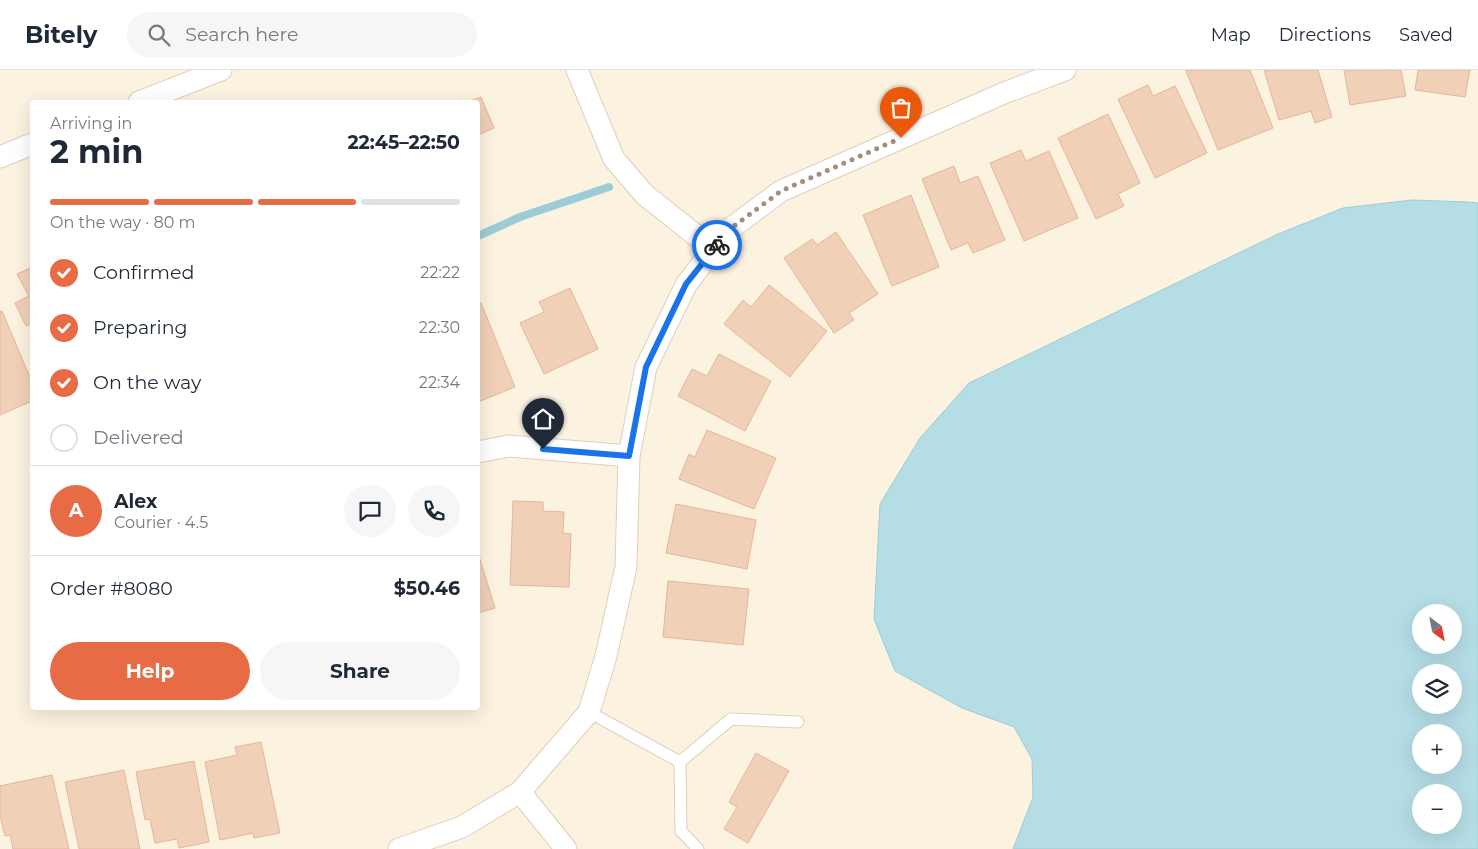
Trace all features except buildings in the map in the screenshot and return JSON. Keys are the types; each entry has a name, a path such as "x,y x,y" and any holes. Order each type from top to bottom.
{"street":[{"path":"144,100 221,70"},
{"path":"576,70 614,159 644,195 713,249"},
{"path":"399,849 462,827 520,792 589,712 606,656 626,567 629,456 646,367 686,284 726,232 781,191 1004,93 1065,70"},
{"path":"0,157 30,145"},
{"path":"480,452 508,446 629,456"},
{"path":"520,792 566,849"}],"lane":[{"path":"589,712 680,762"},
{"path":"680,762 731,719 798,722"},
{"path":"680,762 681,830 698,849"}],"water":[{"path":"1412,200 1478,203 1478,849 1013,849 1033,797 1032,759 1014,727 962,708 895,671 874,619 880,504 920,438 969,383 1278,234 1343,208"}],"waterway":[{"path":"480,235 520,217 609,187"}],"way so far":[{"path":"717,245 726,232 781,191 901,138"}],"route":[{"path":"543,449 629,456 646,367 686,284 717,245"}]}
